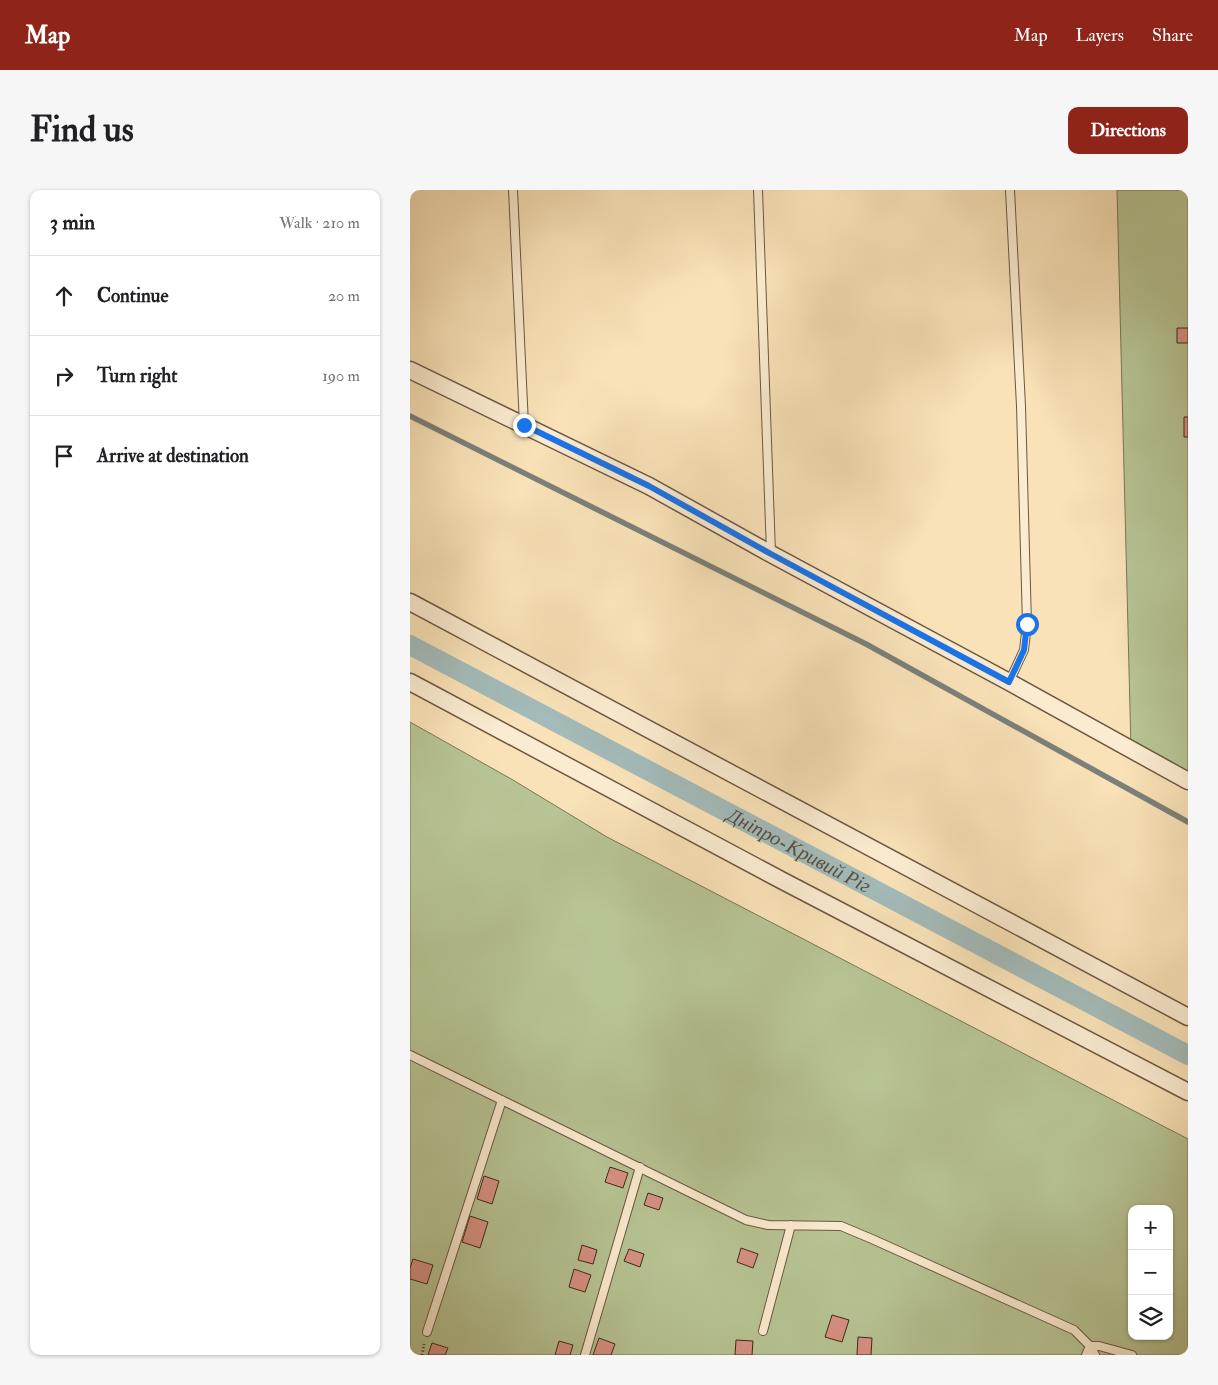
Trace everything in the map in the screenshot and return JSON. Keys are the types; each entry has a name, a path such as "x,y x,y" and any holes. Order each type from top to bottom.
{"street":[{"path":"410,370 649,486 1188,781"},
{"path":"410,602 1188,1017"},
{"path":"410,682 790,884 1188,1092"}],"lane":[{"path":"513,190 524,425"},
{"path":"758,190 771,554"},
{"path":"1009,682 1024,650 1027,624 1021,406 1010,190"},
{"path":"410,1055 746,1220 768,1225 842,1226 1074,1330 1090,1346 1094,1355"},
{"path":"427,1332 502,1100"},
{"path":"585,1355 640,1167"},
{"path":"763,1331 791,1225"},
{"path":"1086,1355 1090,1346"},
{"path":"1090,1346 1099,1346 1132,1355"}],"green space":[{"path":"1117,190 1188,190 1188,781 1131,749"},
{"path":"410,722 513,780 607,837 1188,1139 1188,1355 410,1355"}],"building":[{"path":"1177,328 1188,328 1188,343 1177,343"},
{"path":"1184,417 1188,417 1188,437 1184,437"},
{"path":"610,1167 628,1173 623,1188 605,1182"},
{"path":"484,1176 499,1181 492,1204 477,1199"},
{"path":"648,1193 663,1198 659,1210 644,1205"},
{"path":"470,1216 488,1222 480,1248 462,1242"},
{"path":"582,1245 597,1250 593,1264 578,1260"},
{"path":"741,1248 758,1254 753,1268 737,1262"},
{"path":"629,1249 644,1254 640,1267 624,1261"},
{"path":"413,1259 433,1265 427,1284 410,1279 410,1268"},
{"path":"574,1269 591,1275 585,1292 569,1287"},
{"path":"832,1315 849,1320 842,1342 825,1337"},
{"path":"858,1337 872,1338 871,1355 857,1355"},
{"path":"599,1338 615,1344 611,1355 593,1355"},
{"path":"736,1340 753,1341 752,1355 735,1355"},
{"path":"559,1341 573,1345 570,1355 555,1355"},
{"path":"432,1343 448,1348 445,1355 428,1355"}],"waterway":[{"path":"410,416 866,644 1188,822"},
{"name":"Дніпро-Кривий Ріг","path":"410,645 1188,1055"}],"route":[{"path":"524,425 649,486 1009,682 1024,650 1027,624"}]}
